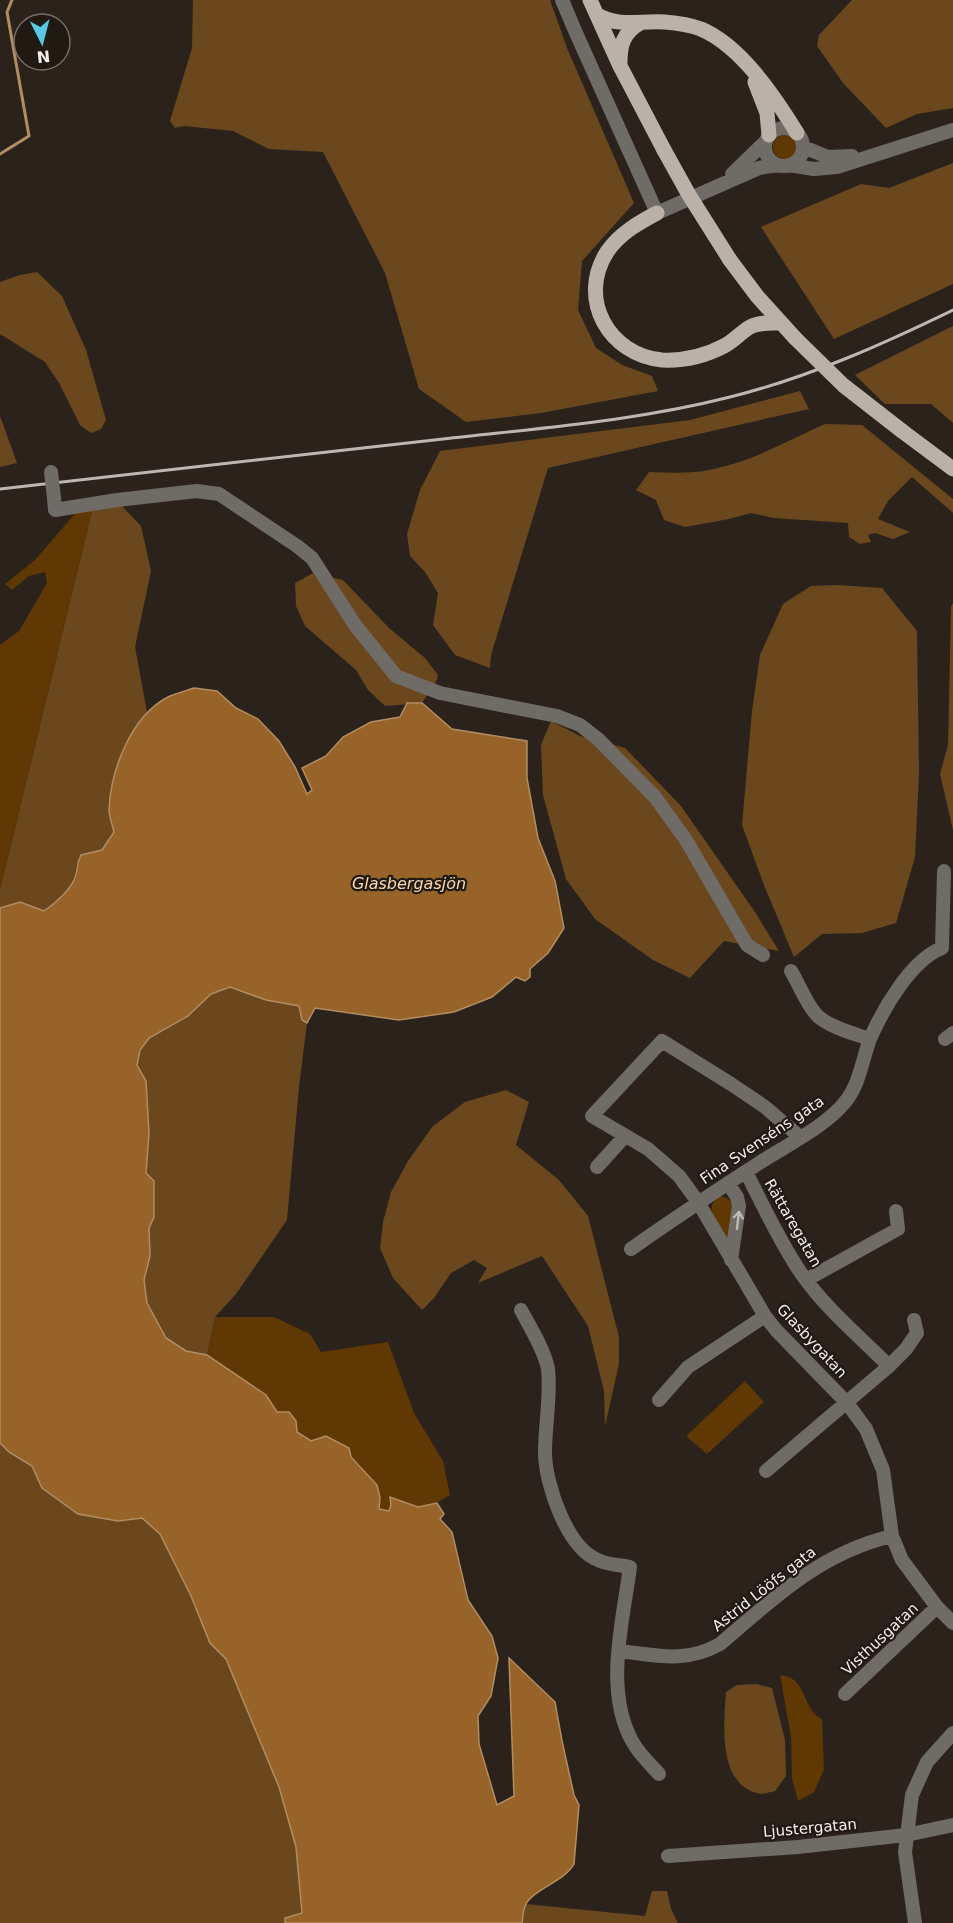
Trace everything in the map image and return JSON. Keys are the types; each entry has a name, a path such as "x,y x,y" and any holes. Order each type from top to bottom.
{"main road":[{"path":"590,0 663,150 730,260 795,338 843,385 953,469"},
{"path":"597,15 618,23 672,22 700,29 726,45 749,68 782,109 800,140"},
{"path":"620,64 622,40 632,28 640,23"},
{"path":"749,68 767,113 767,139"},
{"path":"657,213 625,233 615,242 601,262 596,286 602,320 613,337 623,346 642,355 663,360 677,360 702,356 714,351 750,327 764,323 782,323"},
{"path":"750,327 757,308 758,296"}],"street":[{"path":"562,0 657,213 759,168 784,165 814,169 837,167 953,130"},
{"path":"711,188 732,174 774,130 786,128 800,140 828,157 880,152"},
{"path":"767,139 767,156 784,165 799,159 800,140"},
{"path":"50,467 55,510 197,491 219,494 312,558 355,625 396,676 440,693 518,707 557,716 580,725 610,749 655,797 686,840 747,945 763,955"},
{"path":"944,871 948,952"},
{"name":"Fina Svenséns gata","path":"631,1249 698,1202 823,1122 844,1104 857,1081 870,1040 886,1007 914,969 929,955 948,952"},
{"path":"791,971 815,1014 826,1022 870,1040"},
{"name":"Glasbygatan","path":"800,1137 765,1107 662,1041 592,1116 648,1149 670,1167 688,1187 765,1316 847,1403 866,1429 876,1448 883,1470 891,1536 902,1560 953,1623"},
{"path":"597,1167 625,1136"},
{"name":"Rättaregatan","path":"746,1172 806,1280 828,1306 889,1366"},
{"path":"728,1183 737,1197 739,1206 731,1260"},
{"path":"806,1280 898,1229 896,1210"},
{"path":"521,1310 547,1365 545,1460 549,1486 556,1506 575,1538 588,1554 604,1562 630,1567 619,1652 619,1695 625,1723 638,1750 659,1774"},
{"path":"659,1400 688,1367 765,1316"},
{"path":"766,1471 889,1366 915,1337 917,1333 914,1320"},
{"name":"Astrid Lööfs gata","path":"619,1652 687,1657 710,1650 794,1582 824,1562 849,1549 891,1536"},
{"name":"Visthusgatan","path":"845,1694 938,1607"},
{"path":"915,1923 905,1852 912,1794 927,1762 953,1732"},
{"name":"Ljustergatan","path":"668,1856 798,1847 906,1836 953,1825"}],"shaded area":[{"path":"193,0 550,0 567,48 634,203 582,261 578,310 596,348 622,365 652,376 658,391 541,413 466,422 419,389 385,273 323,152 269,149 233,131 184,126 175,128 170,121 192,48"},
{"path":"852,0 953,0 953,108 917,114 886,128 843,83 817,46 819,35"},
{"path":"785,135 794,138 797,147 794,156 785,159 776,156 773,147 776,138"},
{"path":"953,163 953,284 834,339 761,227 861,184 889,188"},
{"path":"37,272 62,296 86,350 106,420 101,429 91,433 80,425 59,383 45,362 0,334 0,282"},
{"path":"953,326 953,423 931,404 885,404 855,375"},
{"path":"800,391 809,409 548,468 491,655 490,668 455,655 433,625 438,593 425,572 410,556 407,534 420,490 440,451 690,420"},
{"path":"0,416 17,463 0,467"},
{"path":"825,424 862,425 953,499 953,513 912,477 888,501 878,519 910,532 893,539 875,533 868,535 871,542 860,544 849,537 848,523 774,518 751,513 685,527 664,520 656,500 636,490 649,472 693,472 732,464 759,455"},
{"path":"94,503 0,890 0,645 19,631 47,583 45,572 29,576 12,590 5,584 35,560 78,510"},
{"path":"94,503 119,503 141,526 151,571 135,647 147,712 130,737 109,811 114,831 102,850 76,865 73,879 66,891 44,911 20,902 0,908 0,890"},
{"path":"313,573 343,580 389,628 425,658 438,675 422,703 385,706 368,690 356,670 305,626 296,606 295,583"},
{"path":"811,586 882,588 917,631 919,773 915,857 896,923 862,933 822,934 794,957 742,825 752,711 760,655 783,604"},
{"path":"953,603 953,830 940,774 948,745 951,607"},
{"path":"551,721 580,736 625,748 681,806 755,912 779,951 724,941 690,978 653,960 595,919 566,879 543,795 541,745"},
{"path":"230,987 266,1000 299,1006 302,1020 307,1023 287,1220 236,1294 215,1317 207,1355 186,1351 166,1338 147,1303 144,1280 150,1256 149,1228 154,1217 146,1173 149,1133 146,1081 137,1065 140,1050 149,1038 188,1016 211,994"},
{"path":"506,1090 529,1102 516,1145 559,1180 588,1216 619,1337 619,1364 605,1426 604,1391 588,1326 542,1256 478,1283 487,1268 474,1260 451,1273 434,1298 422,1310 393,1278 380,1248 383,1222 391,1192 408,1161 433,1126 465,1102"},
{"path":"719,1196 726,1197 732,1206 728,1238 725,1237 713,1216 712,1206"},
{"path":"215,1317 274,1317 310,1334 321,1352 388,1342 414,1413 443,1461 450,1495 427,1506 414,1505 390,1497 389,1511 379,1509 380,1498 360,1465 351,1457 311,1441 297,1432 296,1421 277,1412 266,1395 207,1355"},
{"path":"745,1381 764,1402 707,1454 686,1436"},
{"path":"0,1443 9,1452 32,1466 42,1488 118,1521 142,1518 160,1533 191,1596 210,1643 226,1659 279,1787 296,1847 302,1913 285,1918 285,1923 0,1923"},
{"path":"780,1675 795,1681 815,1714 822,1719 824,1770 814,1792 798,1801 792,1779 791,1737"},
{"path":"756,1684 772,1688 785,1740 786,1776 775,1791 761,1794 744,1787 735,1777 729,1765 724,1735 726,1692 737,1685"},
{"path":"652,1891 667,1891 671,1909 678,1923 522,1923 526,1904 645,1916"}],"water":[{"name":"Glasbergasjön","path":"194,688 217,691 236,708 258,719 279,741 295,767 307,794 312,790 302,768 326,756 343,737 371,722 400,717 407,703 422,703 452,729 527,741 527,778 538,838 555,881 564,928 548,953 530,969 530,977 525,981 516,977 492,997 454,1012 399,1020 315,1008 307,1023 302,1020 299,1006 266,1000 230,987 211,994 188,1016 149,1038 140,1050 137,1065 146,1081 149,1133 146,1173 154,1181 154,1217 149,1228 150,1256 144,1280 147,1303 166,1338 186,1351 207,1355 266,1395 277,1412 289,1412 296,1421 297,1432 311,1441 326,1436 349,1448 351,1457 377,1485 380,1498 379,1509 389,1511 390,1497 418,1507 437,1503 444,1514 440,1519 452,1532 468,1600 492,1636 498,1658 491,1696 478,1716 479,1744 497,1805 514,1796 509,1658 555,1702 574,1795 579,1805 574,1864 564,1875 530,1899 525,1906 522,1923 285,1923 285,1918 302,1913 296,1847 279,1787 226,1659 210,1643 191,1596 160,1534 142,1518 118,1521 78,1514 42,1488 32,1466 9,1452 0,1443 0,908 20,902 44,911 63,895 74,879 81,855 102,850 114,832 109,812 114,778 125,746 134,731 143,717 155,706 171,696"}],"waterway":[{"path":"0,154 29,136 7,12 12,0"}],"railway":[{"path":"0,489 551,427 659,412 730,397 787,380 871,348 953,310"}]}
